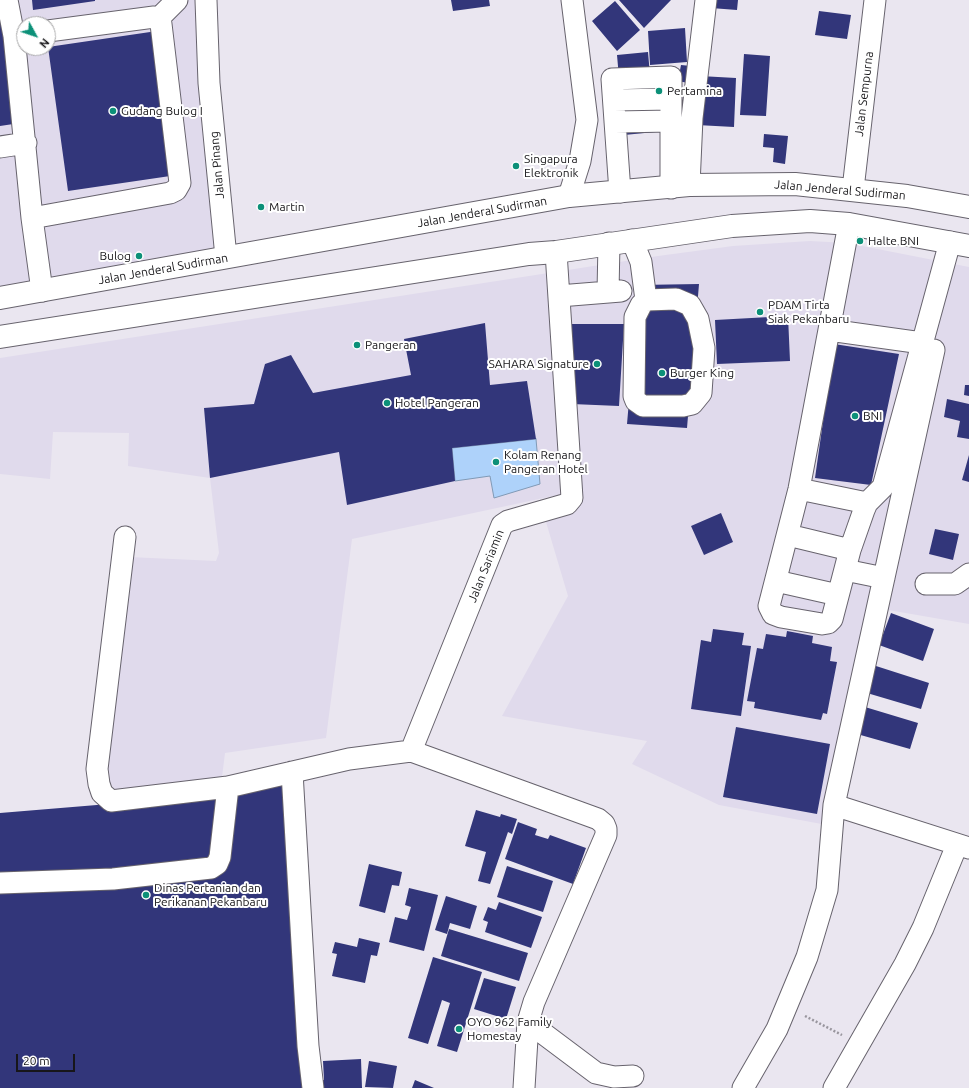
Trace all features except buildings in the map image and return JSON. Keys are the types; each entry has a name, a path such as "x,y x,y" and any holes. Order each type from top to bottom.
{"main road":[{"name":"Jalan Jenderal Sudirman","path":"0,298 569,196 680,186 795,184 853,189 907,196 969,207"},
{"path":"0,337 214,302 240,300 516,256 556,252 732,226 810,221 849,224 959,244"}],"street":[{"path":"7,0 16,26"},
{"path":"158,19 177,0"},
{"name":"Jalan Pinang","path":"206,0 210,83 226,257"},
{"path":"569,196 580,161 587,120 572,0"},
{"path":"680,186 692,118 706,0"},
{"name":"Jalan Sempurna","path":"853,189 875,0"},
{"path":"32,218 170,193 179,186 180,183 161,24 158,19 154,17 56,30"},
{"path":"20,56 32,218 42,291"},
{"path":"610,193 615,122 612,78 671,77 671,122 680,186"},
{"path":"615,122 671,122"},
{"path":"0,147 26,143"},
{"path":"849,224 799,489 769,606 773,614 781,617 822,624 828,623 832,619 848,560 866,503 883,486 922,343 959,244"},
{"path":"632,240 641,262 646,300"},
{"path":"559,296 614,292 609,244"},
{"path":"742,1088 777,1029 807,957 827,890 834,805 959,244"},
{"name":"Jalan Sariamin","path":"411,751 502,525 508,521 567,504 572,498 556,252"},
{"path":"676,299 690,305 698,319 704,348 701,393 692,404 683,406 642,406 636,402 634,396 635,317 641,305 646,300 676,299"},
{"path":"829,330 922,343"},
{"path":"799,489 866,503"},
{"path":"788,535 848,560 884,578"},
{"path":"126,537 97,769 102,793 111,800 228,787 349,759 411,751 598,818 606,829 606,835 534,1002 528,1022 524,1088"},
{"path":"926,584 954,584 969,574"},
{"path":"776,581 838,595"},
{"path":"292,772 308,1046 313,1088"},
{"path":"0,883 113,879 211,868 217,864 220,857 228,787"},
{"path":"834,805 963,846 923,928 860,1044 834,1088"},
{"path":"528,1022 596,1073 614,1077 633,1076"}],"path":[{"path":"786,1007 860,1044"}],"shaded area":[{"name":"Bulog","path":"0,0 208,0 226,257 0,298"},
{"path":"810,241 847,243 969,267 969,624 871,607 827,825 719,805 632,764 647,741 502,716 568,596 546,522 553,496 352,539 326,738 225,753 221,785 120,797 108,790 106,766 129,557 216,561 219,553 210,478 128,466 129,433 53,432 50,479 0,474 0,358 658,256 733,246"}],"water":[{"name":"Kolam Renang Pangeran Hotel","path":"536,439 540,484 494,498 490,476 455,481 452,448"}],"place":[{"name":"Pertamina","path":"659,91"},
{"name":"Gudang Bulog I","path":"113,111"},
{"name":"Singapura Elektronik","path":"516,166"},
{"name":"Martin","path":"261,207"},
{"name":"Halte BNI","path":"860,241"},
{"name":"Bulog","path":"139,256"},
{"name":"PDAM Tirta Siak Pekanbaru","path":"760,312"},
{"name":"Pangeran","path":"357,345"},
{"name":"SAHARA Signature","path":"597,364"},
{"name":"Burger King","path":"662,373"},
{"name":"Hotel Pangeran","path":"387,403"},
{"name":"BNI","path":"855,416"},
{"name":"Kolam Renang Pangeran Hotel","path":"496,462"},
{"name":"Dinas Pertanian dan Perikanan Pekanbaru","path":"146,895"},
{"name":"OYO 962 Family Homestay","path":"459,1029"}]}
